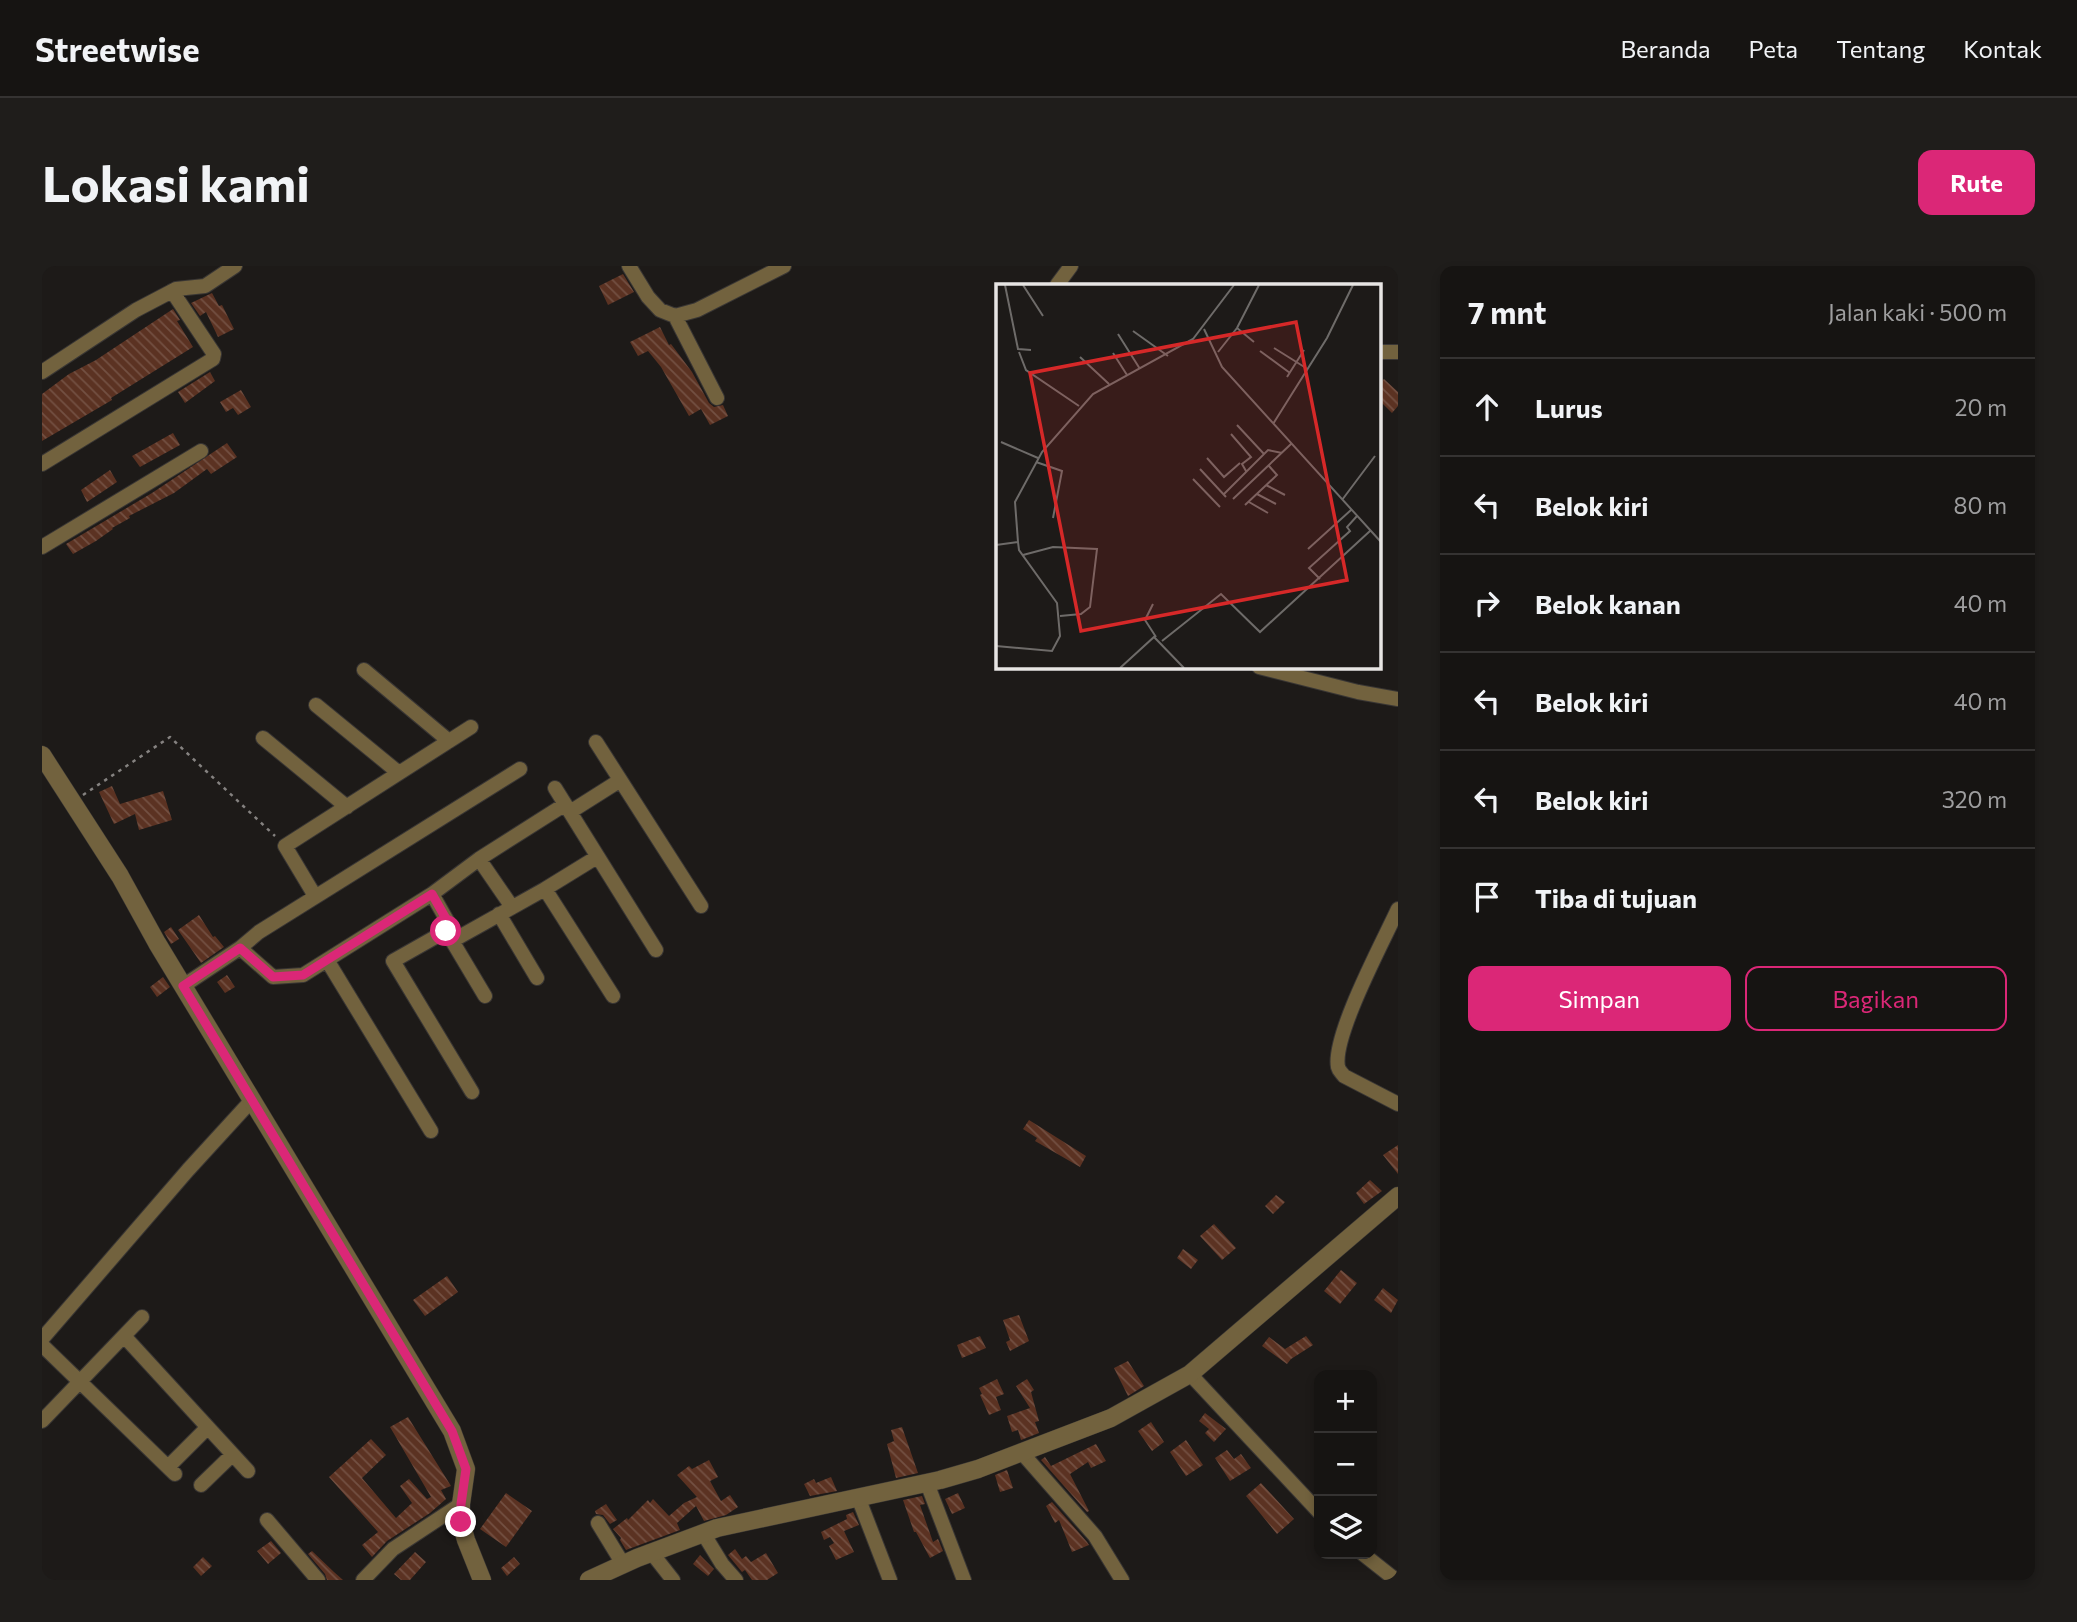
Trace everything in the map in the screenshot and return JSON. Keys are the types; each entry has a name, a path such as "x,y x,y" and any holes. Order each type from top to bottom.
{"street":[{"path":"42,372 136,310 172,291 205,286 235,266"},
{"path":"629,266 648,297 660,310 674,316 697,310 784,266"},
{"path":"1058,284 1071,266"},
{"path":"42,464 214,359 214,354 172,291"},
{"path":"674,316 717,398"},
{"path":"1380,352 1398,352"},
{"path":"42,547 201,451"},
{"path":"1263,668 1358,692 1398,699"},
{"path":"364,670 449,741"},
{"path":"316,705 399,773"},
{"path":"315,896 285,846 471,727"},
{"path":"263,738 347,807"},
{"path":"596,742 701,906"},
{"path":"42,755 120,876 183,986 452,1431 466,1469 461,1522 482,1580"},
{"path":"183,986 259,932 520,769"},
{"path":"240,948 273,977 303,975 432,894 479,859 619,781"},
{"path":"555,788 656,950"},
{"path":"472,1092 393,961 505,911 597,857"},
{"path":"479,859 537,978"},
{"path":"545,889 614,996"},
{"path":"432,894 449,924 449,936 485,996"},
{"path":"1398,909 1344,1031 1338,1069 1343,1076 1398,1104"},
{"path":"327,960 430,1131"},
{"path":"42,1339 252,1100"},
{"path":"589,1580 651,1552 703,1533 748,1520 927,1483 978,1469 1111,1418 1190,1374 1398,1196"},
{"path":"42,1421 142,1317"},
{"path":"124,1336 248,1472"},
{"path":"42,1345 172,1470 207,1428"},
{"path":"1190,1374 1314,1507"},
{"path":"1022,1453 1095,1536 1122,1580"},
{"path":"201,1485 232,1455"},
{"path":"927,1483 964,1580"},
{"path":"858,1497 890,1580"},
{"path":"363,1580 393,1549 461,1504"},
{"path":"267,1520 318,1580"},
{"path":"598,1524 623,1564"},
{"path":"703,1533 722,1564 736,1580"},
{"path":"651,1552 673,1580"},
{"path":"1369,1559 1396,1580"}],"path":[{"path":"72,802 170,737 285,846"}],"building":[{"path":"623,274 634,292 608,305 599,286"},
{"path":"212,293 219,306 222,305 234,329 218,337 206,312 200,316 191,303"},
{"path":"173,309 193,347 111,398 112,400 42,441 42,394"},
{"path":"660,327 669,345 671,344 692,372 709,403 714,407 723,405 728,416 710,425 701,409 689,416 661,367 648,351 638,356 630,342"},
{"path":"210,372 215,381 185,403 178,392"},
{"path":"1384,379 1398,392 1398,406 1392,413 1380,401 1380,383"},
{"path":"241,390 251,407 238,415 233,408 226,412 220,402"},
{"path":"173,433 180,445 140,467 132,456"},
{"path":"227,443 237,457 211,474 207,469 174,493 129,516 130,518 73,554 66,544 152,493"},
{"path":"110,470 117,482 87,502 81,490"},
{"path":"112,786 120,804 163,791 172,820 139,830 135,814 114,824 99,792"},
{"path":"199,915 213,937 224,947 201,963 178,930"},
{"path":"171,927 179,939 171,944 164,932"},
{"path":"227,975 235,987 225,993 217,982"},
{"path":"163,977 170,987 157,997 150,987"},
{"path":"1029,1120 1086,1156 1080,1167 1035,1141 1037,1138 1023,1129"},
{"path":"1398,1145 1398,1174 1383,1155"},
{"path":"1370,1180 1382,1191 1364,1204 1356,1193"},
{"path":"1276,1195 1285,1202 1273,1214 1265,1206"},
{"path":"1214,1224 1236,1248 1222,1260 1200,1236"},
{"path":"1183,1249 1198,1260 1191,1269 1177,1258"},
{"path":"1341,1270 1357,1283 1340,1304 1324,1291"},
{"path":"447,1276 458,1292 425,1316 413,1300"},
{"path":"1383,1288 1398,1300 1391,1313 1374,1300"},
{"path":"1019,1315 1029,1341 1010,1351 1006,1342 1010,1340 1003,1320"},
{"path":"980,1336 986,1348 962,1358 957,1345"},
{"path":"1306,1336 1313,1345 1287,1364 1262,1346 1269,1337 1285,1349"},
{"path":"1128,1361 1144,1386 1128,1396 1114,1368"},
{"path":"997,1379 1004,1394 996,1397 1001,1410 989,1415 979,1388"},
{"path":"1027,1379 1034,1390 1031,1392 1039,1421 1035,1422 1039,1433 1021,1440 1018,1430 1012,1432 1007,1416 1030,1408 1016,1386"},
{"path":"1205,1413 1226,1429 1214,1442 1205,1433 1209,1429 1199,1421"},
{"path":"408,1417 451,1486 441,1490 446,1499 430,1513 387,1541 372,1557 362,1545 378,1532 329,1477 371,1439 386,1455 362,1478 396,1518 412,1503 400,1486 409,1479 427,1499 431,1497 390,1427"},
{"path":"1151,1422 1164,1442 1152,1451 1138,1431"},
{"path":"902,1427 918,1473 896,1478 887,1444 894,1441 891,1430"},
{"path":"1186,1440 1203,1465 1186,1476 1170,1452"},
{"path":"1096,1444 1106,1461 1091,1468 1088,1462 1070,1474 1089,1511 1087,1512 1041,1460 1045,1457 1051,1466"},
{"path":"1227,1450 1234,1459 1241,1454 1251,1468 1230,1481 1215,1458"},
{"path":"709,1460 718,1477 710,1481 721,1501 730,1495 738,1507 726,1515 704,1521 696,1506 677,1523 680,1530 626,1550 613,1529 627,1518 628,1520 648,1500 650,1503 653,1499 669,1516 684,1503 697,1497 677,1475 689,1466 692,1469"},
{"path":"1007,1470 1013,1488 1000,1492 995,1475"},
{"path":"831,1477 837,1491 810,1496 804,1484 814,1479 816,1483"},
{"path":"1261,1483 1294,1519 1277,1534 1246,1496"},
{"path":"506,1493 532,1511 506,1547 480,1529"},
{"path":"958,1493 965,1508 952,1514 945,1499"},
{"path":"922,1496 925,1504 920,1505 933,1542 938,1539 943,1551 930,1558 914,1532 903,1500"},
{"path":"1052,1502 1089,1545 1072,1552 1059,1520 1055,1523 1046,1506"},
{"path":"606,1504 617,1520 610,1524 603,1515 596,1514 595,1511"},
{"path":"853,1512 859,1525 844,1531 854,1552 836,1560 829,1546 834,1543 830,1537 824,1540 821,1532 847,1519 846,1515"},
{"path":"271,1541 281,1553 268,1564 257,1551"},
{"path":"735,1549 742,1559 746,1556 751,1562 766,1553 778,1573 767,1580 752,1580 728,1555"},
{"path":"312,1551 343,1580 327,1580 308,1554"},
{"path":"415,1552 426,1562 410,1580 401,1580 394,1574"},
{"path":"700,1555 714,1569 708,1576 693,1564"},
{"path":"203,1557 212,1566 201,1576 193,1567"},
{"path":"514,1557 520,1564 507,1576 501,1568"}],"route":[{"path":"446,931 449,924 432,894 303,975 273,977 240,948 183,986 452,1431 466,1469 461,1522"}]}
